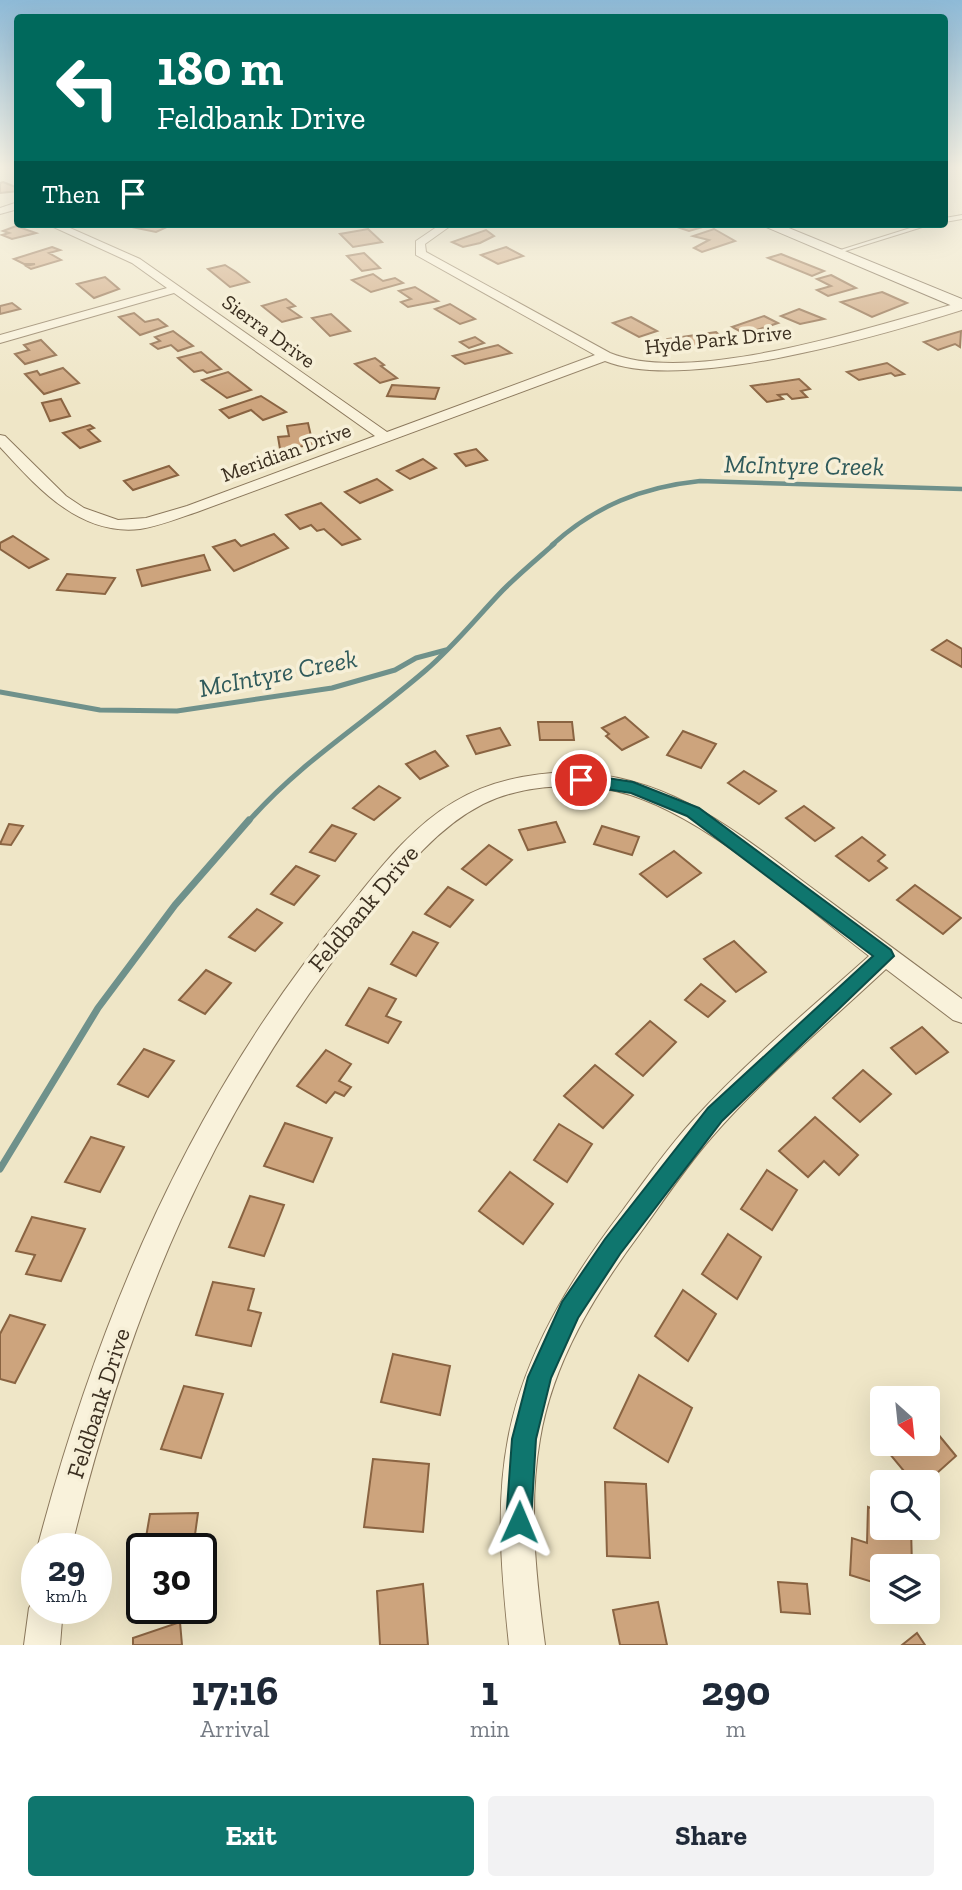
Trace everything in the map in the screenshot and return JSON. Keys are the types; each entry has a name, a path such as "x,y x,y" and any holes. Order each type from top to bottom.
{"main road":[{"path":"819,245 962,306"}],"street":[{"name":"Sierra Drive","path":"102,245 120,252 176,289 386,438"},
{"name":"Hyde Park Drive","path":"420,245 420,253 605,356 632,366 659,368 783,353 854,339 962,306"},
{"path":"0,338 176,289"},
{"name":"Meridian Drive","path":"0,439 40,481 73,508 106,522 130,525 192,509 605,356"},
{"name":"Feldbank Drive","path":"58,1533 92,1409 133,1298 179,1189 222,1104 270,1024 308,972 418,842 443,819 475,799 522,784 581,780 633,787 693,812 962,1013"},
{"path":"527,1645 519,1577 518,1494 524,1439 540,1377 570,1310 613,1247 715,1115 885,956"},
{"path":"42,1645 44,1624"}],"lane":[{"path":"837,252 860,245"}],"building":[{"path":"700,245 724,245 702,252 694,248"},
{"path":"52,247 60,250 49,253 61,260 31,269 26,266 35,264 24,264 14,259"},
{"path":"506,247 523,256 498,264 481,255"},
{"path":"364,253 380,268 362,271 347,256"},
{"path":"781,254 824,271 812,276 768,258"},
{"path":"225,265 249,282 230,287 208,269"},
{"path":"373,274 383,281 395,278 403,283 371,292 352,280"},
{"path":"831,275 856,288 828,296 817,290 831,286 817,279"},
{"path":"105,277 119,289 94,298 77,284"},
{"path":"415,287 438,301 408,307 401,302 411,299 399,291"},
{"path":"882,292 907,303 872,317 841,302"},
{"path":"286,299 295,306 288,308 301,317 282,322 262,306"},
{"path":"12,303 20,309 0,314 0,306"},
{"path":"450,304 475,319 460,324 435,309"},
{"path":"799,309 824,319 800,324 781,316"},
{"path":"134,313 145,322 158,319 167,326 140,335 119,317"},
{"path":"331,314 350,331 330,336 312,318"},
{"path":"764,316 778,323 745,334 732,327"},
{"path":"631,317 657,331 639,337 613,323"},
{"path":"173,331 193,346 178,351 171,345 158,349 151,344 160,341 155,337"},
{"path":"961,331 960,347 955,344 938,350 924,342"},
{"path":"716,332 727,342 678,349 668,339"},
{"path":"475,337 484,343 469,348 460,342"},
{"path":"41,340 56,355 25,364 15,354 29,350 24,345"},
{"path":"498,345 511,353 465,364 453,356"},
{"path":"201,352 221,369 207,373 203,370 194,372 178,358"},
{"path":"375,358 397,378 380,383 355,364"},
{"path":"887,363 904,374 895,376 891,373 859,380 847,372"},
{"path":"63,368 79,383 44,394 25,374 37,371 40,375"},
{"path":"228,372 251,390 227,398 202,380"},
{"path":"799,379 810,389 801,391 807,397 792,399 787,394 778,395 783,399 767,402 751,386"},
{"path":"392,385 439,388 435,399 387,396"},
{"path":"261,396 286,412 263,420 251,410 229,418 220,410"},
{"path":"61,399 70,416 50,421 42,403"},
{"path":"308,423 313,445 280,449 278,437 289,436 287,426"},
{"path":"90,425 94,428 88,430 100,441 80,448 63,433"},
{"path":"476,449 487,460 466,466 455,454"},
{"path":"423,459 436,468 410,479 397,471"},
{"path":"169,466 178,475 133,490 124,481"},
{"path":"377,479 392,490 360,503 345,492"},
{"path":"321,503 360,539 342,545 324,529 317,531 311,525 300,529 286,515"},
{"path":"274,534 288,548 234,571 213,547 235,540 241,546"},
{"path":"13,536 48,559 29,568 0,549 0,543"},
{"path":"204,555 210,570 142,586 137,570"},
{"path":"67,574 115,578 105,594 57,590"},
{"path":"947,640 962,649 962,667 932,650"},
{"path":"625,717 648,737 622,750 606,736 609,734 602,728"},
{"path":"538,722 572,722 574,740 540,740"},
{"path":"500,728 510,745 476,754 467,736"},
{"path":"683,731 716,744 701,768 667,755"},
{"path":"435,751 448,766 420,779 406,764"},
{"path":"744,771 776,791 759,804 728,783"},
{"path":"379,786 400,798 374,820 353,808"},
{"path":"804,806 834,828 815,841 786,818"},
{"path":"556,822 565,842 528,850 519,830"},
{"path":"9,824 23,826 11,845 0,844"},
{"path":"332,825 356,834 335,861 310,852"},
{"path":"602,826 639,837 632,855 594,844"},
{"path":"862,837 885,855 878,861 887,868 869,881 836,856"},
{"path":"489,845 512,860 486,885 462,869"},
{"path":"674,851 701,873 667,897 640,874"},
{"path":"296,866 319,876 294,905 271,894"},
{"path":"915,885 961,918 943,934 897,900"},
{"path":"448,887 473,900 450,927 425,914"},
{"path":"257,909 282,923 255,951 229,937"},
{"path":"413,932 438,943 416,976 391,964"},
{"path":"734,941 766,972 736,992 704,959"},
{"path":"206,970 231,983 205,1014 179,1000"},
{"path":"701,984 725,1001 708,1017 685,1000"},
{"path":"369,988 396,999 386,1016 401,1022 388,1043 346,1025"},
{"path":"650,1021 676,1042 643,1076 616,1054"},
{"path":"922,1027 948,1052 916,1074 891,1048"},
{"path":"144,1049 174,1061 148,1097 118,1084"},
{"path":"326,1050 351,1064 339,1081 351,1087 344,1096 335,1092 326,1103 297,1086"},
{"path":"595,1065 633,1095 603,1128 564,1096"},
{"path":"863,1070 891,1094 860,1122 833,1098"},
{"path":"815,1117 858,1155 839,1175 824,1161 808,1177 779,1151"},
{"path":"285,1123 332,1138 313,1182 264,1166"},
{"path":"559,1124 592,1144 567,1182 534,1160"},
{"path":"91,1137 124,1147 100,1192 65,1182"},
{"path":"767,1170 797,1190 772,1230 741,1209"},
{"path":"510,1172 553,1204 523,1244 479,1211"},
{"path":"250,1196 284,1205 264,1256 229,1247"},
{"path":"32,1217 85,1229 61,1281 26,1274 35,1255 16,1251"},
{"path":"728,1234 761,1257 737,1299 702,1274"},
{"path":"213,1282 254,1289 248,1310 261,1313 251,1346 196,1335"},
{"path":"683,1290 716,1314 688,1361 655,1336"},
{"path":"10,1315 45,1325 15,1383 0,1379 0,1334"},
{"path":"393,1354 450,1366 440,1415 381,1402"},
{"path":"639,1375 692,1408 668,1462 614,1428"},
{"path":"184,1386 223,1394 201,1458 161,1449"},
{"path":"940,1437 956,1456 940,1470 903,1470 891,1456 940,1456"},
{"path":"373,1459 429,1464 423,1532 364,1527"},
{"path":"605,1482 646,1484 650,1558 607,1556"},
{"path":"868,1507 870,1540 911,1540 912,1554 870,1554 870,1581 850,1575 852,1538 867,1543"},
{"path":"198,1513 195,1533 147,1533 150,1514"},
{"path":"778,1582 807,1584 810,1614 781,1612"},
{"path":"423,1584 428,1645 380,1645 377,1591"},
{"path":"658,1602 667,1645 620,1645 613,1610"},
{"path":"180,1624 182,1645 133,1645 133,1638"},
{"path":"917,1633 925,1645 902,1645"}],"waterway":[{"name":"McIntyre Creek","path":"552,545 585,519 620,501 658,488 700,481 962,489"},
{"path":"248,822 311,761 436,661 503,590 554,544"},
{"name":"McIntyre Creek","path":"0,692 100,710 177,711 332,688 395,670 416,658 446,650"},
{"path":"0,1169 98,1008 175,905 249,820"}],"route":[{"path":"519,1522 518,1494 524,1439 540,1377 570,1310 613,1247 715,1115 885,956 693,812 633,787 581,780"}]}
